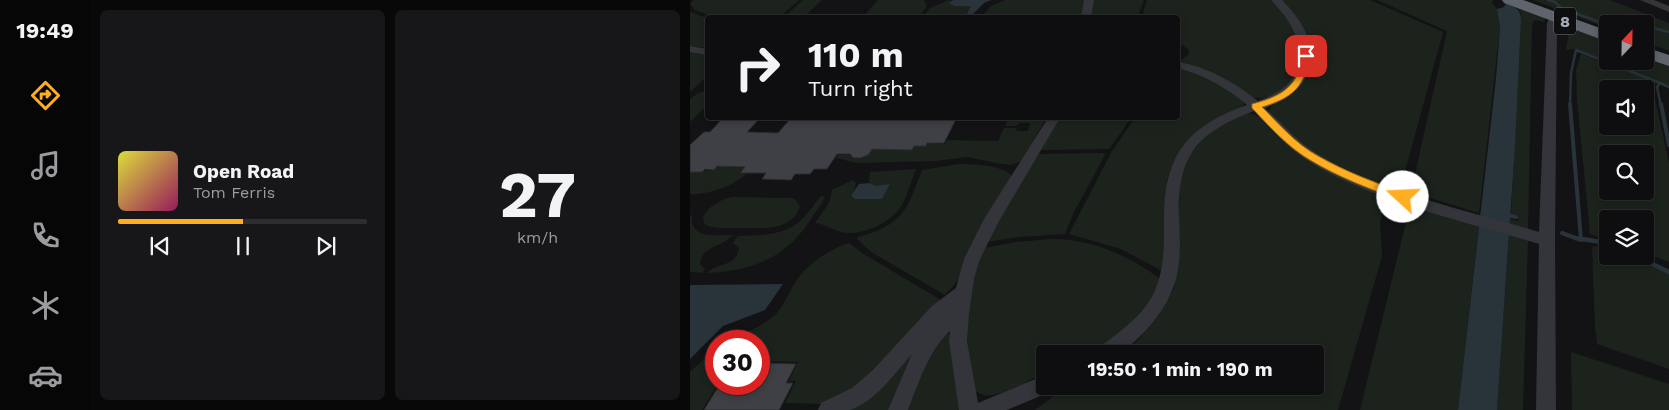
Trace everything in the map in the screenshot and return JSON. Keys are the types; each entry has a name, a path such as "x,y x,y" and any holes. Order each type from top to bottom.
{"highway":[{"name":"8","path":"1520,2 1599,34"},
{"name":"8","path":"1520,2 1599,29"},
{"path":"1654,49 1669,55"},
{"path":"1654,55 1669,61"}],"street":[{"path":"1086,15 1089,0"},
{"path":"1117,345 1128,337 1146,319 1160,298 1166,283 1170,267 1172,180 1183,154 1194,140 1213,125 1277,99 1293,89 1302,74 1306,61 1298,26 1287,10 1276,0"},
{"path":"1645,0 1669,9"},
{"path":"1546,410 1547,240 1552,24 1554,17"},
{"path":"690,49 705,52"},
{"path":"1180,67 1208,74 1230,86 1256,106 1280,131 1312,157 1357,180 1455,213 1547,240"},
{"path":"969,410 958,340 962,292 972,259 985,232 1053,120"},
{"path":"828,410 859,395 880,376 938,311 962,292"},
{"path":"898,410 931,340 944,323 960,313"},
{"path":"984,410 1036,388"}],"shaded area":[{"path":"694,0 799,0 782,15 710,15 694,10 690,3"},
{"path":"803,0 822,0 806,15 786,15"},
{"path":"878,0 924,0 927,6 920,15 865,15"},
{"path":"949,0 971,6 965,15 924,15 930,8"},
{"path":"953,0 991,0 984,3 972,15 966,15 971,6 954,6 949,3"},
{"path":"1005,0 1085,0 1082,15 983,15 991,6"},
{"path":"1094,0 1144,0 1140,15 1092,15"},
{"path":"1147,0 1272,0 1286,16 1297,35 1301,56 1299,66 1288,86 1266,98 1253,97 1180,64 1189,53 1189,50 1180,43 1180,15 1144,15"},
{"path":"1279,0 1370,0 1443,32 1400,190 1360,177 1314,155 1271,116 1269,111 1273,105 1291,95 1301,84 1309,60"},
{"path":"1377,0 1493,0 1492,3 1497,9 1500,28 1479,213 1411,192 1447,31"},
{"path":"1533,0 1610,0 1648,15 1599,15 1599,25"},
{"path":"1506,3 1517,9 1521,21 1515,146 1497,410 1458,410 1496,78 1500,28 1497,9 1504,7"},
{"path":"1516,7 1543,16 1545,20 1544,22 1534,20 1532,24 1528,230 1510,224 1510,219 1518,221 1518,215 1511,214 1521,21 1521,13"},
{"path":"690,12 705,17 705,48 690,46"},
{"path":"1654,17 1669,23 1669,51 1654,45"},
{"path":"1560,27 1569,27 1599,37 1599,58 1576,49 1566,50 1569,31"},
{"path":"690,51 705,54 705,78 690,92"},
{"path":"1581,54 1599,61 1599,70 1624,70 1651,80 1599,80 1599,135 1654,135 1654,94 1669,163 1669,262 1654,256 1654,210 1599,210 1599,237 1590,234 1577,100 1576,70"},
{"path":"1654,58 1669,64 1669,86 1629,70 1654,70"},
{"path":"1180,68 1208,75 1245,101 1243,106 1214,119 1198,131 1184,146 1173,164 1169,173 1166,193 1164,272 1121,249 1069,234 1112,151 1134,120 1180,120"},
{"path":"705,91 705,107 690,122 690,99 698,93"},
{"path":"1247,113 1253,114 1265,121 1285,141 1312,162 1348,182 1386,198 1380,224 1382,256 1338,410 1035,410 1055,395 1324,395 1324,345 1131,345 1137,341 1159,315 1174,288 1177,266 1180,173 1188,156 1213,128"},
{"path":"1008,120 1045,120 1022,161 1011,165 968,157 935,161 857,163 836,158 838,155 849,155 853,159 862,158 872,149 869,146 892,150 912,150 915,146 926,146 928,143 945,144 947,140 998,141 1004,128 1017,128 1016,131 1028,131 1030,123 1005,126"},
{"path":"1058,120 1130,120 1109,149 1041,150"},
{"path":"1106,153 1073,214 1065,234 1019,237 986,242 1037,154"},
{"path":"722,162 736,162 732,167 744,168 739,173 746,174 720,189 690,194 690,172 714,170"},
{"path":"958,164 971,164 1000,169 1011,175 1011,179 958,280 945,295 871,252 857,239 885,227 901,214 912,196 922,170"},
{"path":"916,169 902,205 891,218 883,223 866,230 849,233 815,223 829,203 832,190 853,180 856,183 852,197 876,186 869,183 870,172"},
{"path":"869,183 876,186 890,184 882,199 855,199 852,197 859,184"},
{"path":"821,196 825,196 819,208 791,244 779,253 754,265 724,272 707,273 734,259 739,248 733,243 738,236 774,233 790,228 804,217"},
{"path":"732,197 792,198 800,206 796,215 790,221 773,227 721,228 705,225 703,218 708,210 719,202"},
{"path":"1410,206 1479,224 1458,410 1360,410"},
{"path":"690,214 695,229 700,232 713,235 732,235 704,253 700,264 705,269 702,273 690,272"},
{"path":"1509,233 1528,239 1523,410 1497,410"},
{"path":"1066,239 1095,245 1123,256 1162,280 1153,300 1122,334 1104,345 1036,345 1036,377 997,394 984,395 974,389 970,374 967,326 971,293 983,248 1016,242"},
{"path":"849,243 862,253 941,300 865,384 823,404 785,403 796,381 789,381 798,362 770,361 770,330 752,330 771,319 806,269 834,249"},
{"path":"1599,246 1599,265 1652,265 1669,273 1669,369 1597,344 1592,247"},
{"path":"783,284 765,310 723,326 719,330 705,330 705,344 690,359 690,285"},
{"path":"927,326 888,410 842,410"},
{"path":"946,334 951,335 960,410 906,410 921,370"},
{"path":"1571,352 1669,384 1669,410 1572,410"},
{"path":"705,358 705,395 711,395 702,410 690,410 690,372"}],"building":[{"path":"721,120 758,120 747,132 778,133 789,120 956,120 944,143 927,143 926,146 914,146 912,150 872,149 868,155 860,158 853,158 850,154 837,154 827,169 814,169 810,174 795,174 791,180 762,179 766,173 740,173 745,167 717,166 714,170 705,169 702,172 690,172 690,145 704,132 710,132"},
{"path":"770,363 796,364 786,383 793,383 779,410 704,410 713,395 770,395"}],"waterway":[{"path":"1548,0 1555,2 1561,8 1599,22"},
{"path":"1654,28 1669,32"},
{"path":"1570,105 1571,73 1576,50 1660,83"},
{"path":"1660,83 1669,87"},
{"path":"1660,83 1657,87 1661,106"},
{"path":"1661,104 1669,145"},
{"path":"1570,105 1581,239"},
{"path":"1507,215 1516,217"},
{"path":"1562,233 1576,238"},
{"path":"1576,238 1581,239"},
{"path":"1576,238 1581,239"},
{"path":"1581,239 1599,242"},
{"path":"1654,265 1669,272"}],"route":[{"path":"1306,56 1304,69 1293,89 1277,99 1256,106 1292,142 1312,157 1357,180 1403,197"}]}
